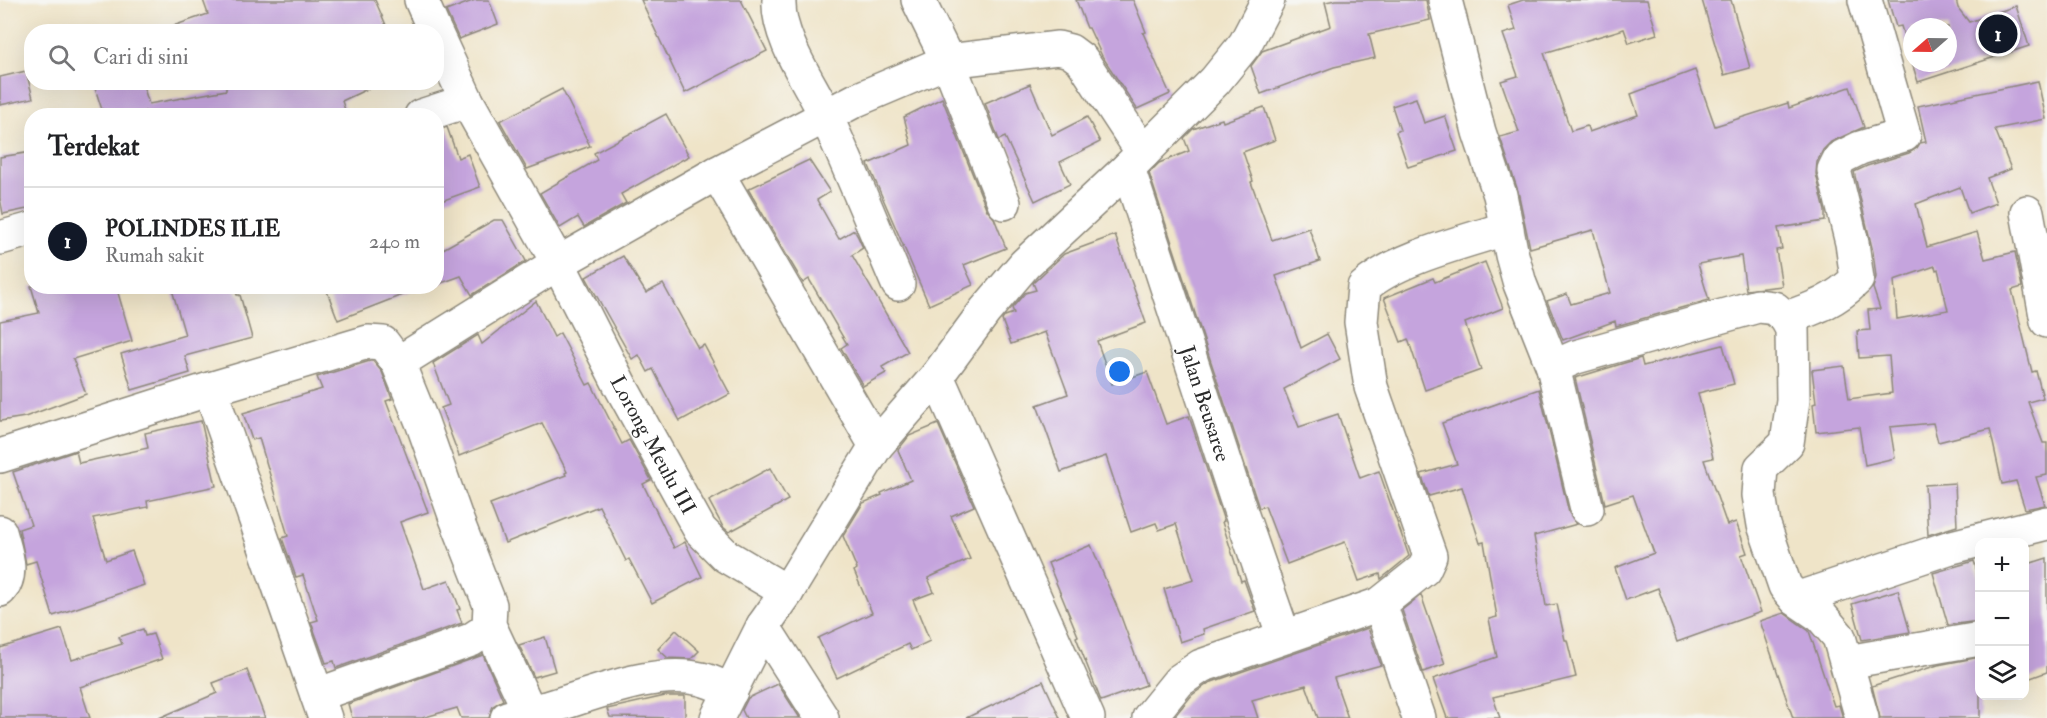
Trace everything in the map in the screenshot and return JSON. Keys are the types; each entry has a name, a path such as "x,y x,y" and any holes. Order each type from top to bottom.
{"street":[{"name":"Lorong Meulu III","path":"421,0 432,24"},
{"path":"779,0 779,18 826,115 898,284"},
{"path":"918,0 948,61 1004,203"},
{"path":"520,714 633,683 666,677 701,679 724,704 763,626 787,592 876,446 937,376 985,310 1024,264 1136,160 1215,81 1245,44 1268,0"},
{"path":"1445,0 1479,132 1500,195 1520,284 1553,367 1587,509"},
{"path":"1786,318 1822,305 1844,293 1857,279 1834,170 1840,158 1860,148 1904,135 1865,0"},
{"name":"Jalan Beusaree","path":"398,363 558,263 717,173 856,100 948,61 1058,48 1070,51 1082,60 1136,160 1236,498 1284,637"},
{"name":"Lorong Meulu III","path":"444,51 467,101 558,263 620,385 700,530 726,556 787,592"},
{"path":"444,108 467,101"},
{"path":"717,173 876,446"},
{"path":"2026,212 2047,321"},
{"path":"1149,718 1179,681 1201,666 1380,603 1424,569 1430,556 1371,387 1361,322 1364,287 1376,276 1410,261 1507,228"},
{"path":"0,238 24,231"},
{"path":"1553,367 1576,357 1758,306 1774,308 1786,318 1792,329 1792,400 1787,443 1761,468 1759,495 1764,525 1785,586 1796,599 1833,627 1839,637 1862,718"},
{"path":"0,456 210,389 368,342 383,344 398,363 490,605 489,626 527,706 520,714"},
{"path":"937,376 1088,718"},
{"path":"210,389 321,706 471,640 483,633 489,626"},
{"path":"1796,599 1948,548 2047,523"},
{"path":"0,532 9,564 7,582 0,590"},
{"path":"1380,603 1419,718"},
{"path":"763,626 822,718"},
{"path":"1847,662 1974,640"}],"building":[{"path":"203,0 375,0 386,24 179,24 208,14"},
{"path":"475,0 489,0 498,24 459,39 446,11"},
{"path":"641,0 741,0 767,51 685,93"},
{"path":"1076,0 1133,0 1146,32 1143,33 1170,94 1137,109 1102,56 1087,28"},
{"path":"1426,0 1430,20 1369,34 1375,58 1334,67 1261,94 1251,66 1262,51 1331,26 1325,2"},
{"path":"1523,0 1647,0 1657,34 1629,43 1624,29 1544,53 1571,131 1587,126 1589,132 1638,115 1631,94 1695,70 1715,126 1788,103 1789,108 1850,87 1864,127 1831,142 1823,150 1817,162 1816,174 1825,211 1825,221 1778,228 1782,249 1776,250 1782,286 1746,290 1741,256 1698,264 1709,300 1616,326 1615,321 1563,340 1547,301 1567,294 1571,304 1610,293 1593,230 1530,248 1518,191 1500,137 1519,132 1501,81 1518,76 1503,34 1516,30 1508,5"},
{"path":"1702,0 1731,0 1750,68 1724,75"},
{"path":"1888,0 1956,0 1958,8 1969,22 2016,6 2029,46 1957,69 1957,18 1903,18 1903,33 1901,26 1896,27"},
{"path":"24,71 24,90 31,90 33,98 0,105 0,77"},
{"path":"1915,72 1949,72 1918,82"},
{"path":"2038,81 2046,119 1995,129 2011,169 1987,178 1996,203 1969,213 1960,187 1916,204 1927,247 1977,232 1985,259 2015,252 2022,287 2012,290 2032,372 2036,371 2043,398 2028,402 2043,443 2047,443 2047,475 2036,477 2045,505 2025,509 2016,481 2002,484 1990,429 1938,442 1933,423 1890,427 1895,458 1865,465 1859,427 1816,432 1813,404 1816,403 1812,370 1844,366 1849,399 1892,393 1889,356 1859,358 1857,331 1870,330 1868,310 1880,309 1873,288 1876,277 1873,252 1854,172 1909,153 1920,143 1926,142 1918,106","holes":["1935,266 1936,270 1938,269 1948,310 1897,319 1894,280"]},
{"path":"1030,84 1052,135 1087,117 1100,142 1060,162 1070,184 1035,201 1005,137 999,140 985,103"},
{"path":"562,89 590,146 527,169 500,121"},
{"path":"96,90 145,90 149,104 226,90 365,90 342,101 344,108 101,108"},
{"path":"942,98 987,210 994,218 1006,248 964,265 973,285 929,305 868,164 911,145 904,117"},
{"path":"1416,98 1424,123 1445,116 1457,151 1408,167 1396,132 1400,130 1392,106"},
{"path":"1264,107 1275,140 1243,152 1272,240 1309,228 1320,261 1276,276 1301,348 1327,334 1340,359 1284,389 1299,427 1338,414 1360,478 1379,471 1409,556 1381,579 1380,574 1359,581 1345,542 1287,564 1265,506 1259,508 1149,173 1159,163 1189,151 1184,138 1193,129 1222,119 1223,122"},
{"path":"666,114 689,156 621,194 626,203 584,227 578,217 560,228 540,193 597,160 594,153"},
{"path":"447,127 458,158 468,154 480,187 444,200 444,128"},
{"path":"24,153 24,210 3,214 0,198 0,157"},
{"path":"809,160 830,192 817,200 839,239 854,230 863,248 852,255 908,352 882,367 886,373 863,386 841,348 847,344 809,279 803,283 748,189"},
{"path":"494,220 503,220 526,261 472,295 461,276 444,282 444,248"},
{"path":"1115,235 1146,323 1097,341 1112,384 1147,372 1166,424 1189,416 1224,521 1222,522 1241,581 1244,580 1255,611 1203,629 1204,634 1180,642 1164,589 1194,580 1176,524 1159,530 1156,523 1131,532 1106,456 1061,472 1037,405 1068,394 1045,332 1011,344 1002,320 1005,316 1014,313 1012,308 1025,293 1036,290 1033,283 1064,254"},
{"path":"623,256 646,293 663,284 698,348 704,345 730,394 680,421 653,369 648,372 639,355 632,359 586,277"},
{"path":"1485,262 1503,308 1465,323 1481,370 1425,390 1408,339 1401,342 1384,298 1433,278 1435,282"},
{"path":"33,294 118,294 132,341 73,359 86,394 25,417 0,421 0,321 39,313"},
{"path":"173,294 240,295 252,338 185,356 190,373 132,390 121,354 185,335"},
{"path":"328,294 405,294 338,320"},
{"path":"536,301 554,337 560,333 587,385 591,383 622,444 629,440 651,480 643,484 674,548 685,542 702,577 652,603 629,559 626,561 599,506 505,543 490,504 566,475 567,472 542,423 459,456 441,408 449,405 433,363 478,335 482,344"},
{"path":"1723,345 1734,384 1698,393 1713,458 1704,460 1727,525 1736,522 1747,553 1741,555 1761,612 1677,642 1658,588 1626,600 1615,568 1654,553 1633,495 1605,504 1575,378 1641,358 1643,366"},
{"path":"373,361 382,372 387,385 392,399 386,401 428,512 400,522 424,589 449,580 460,609 457,610 462,623 336,668 334,661 326,663 311,622 318,620 303,575 296,577 282,538 288,536 259,438 252,440 243,413 322,389 317,377"},
{"path":"1539,389 1569,513 1577,524 1534,536 1546,606 1557,604 1576,677 1493,697 1500,718 1447,718 1433,679 1497,657 1489,619 1497,617 1484,542 1480,543 1462,487 1429,496 1421,474 1457,464 1442,423"},
{"path":"201,421 216,486 147,501 148,507 93,518 106,560 132,551 144,585 53,616 36,561 26,564 19,529 31,525 13,472 76,451 79,463 148,448 145,433"},
{"path":"938,424 974,506 951,516 970,559 928,578 934,592 913,600 930,641 911,650 908,644 837,678 818,638 872,613 854,571 857,569 843,536 863,503 911,480 898,450 909,436"},
{"path":"770,468 788,500 729,532 723,527 709,501"},
{"path":"1955,483 1957,526 1928,535 1925,485"},
{"path":"1091,545 1146,685 1101,701 1076,637 1078,636 1048,563"},
{"path":"2047,558 2047,672 2029,679 2029,592 2029,564"},
{"path":"1974,561 1975,622 1948,625 1933,573"},
{"path":"1898,590 1910,632 1862,640 1852,604"},
{"path":"1421,595 1445,664 1423,672 1402,610"},
{"path":"1784,613 1809,631 1834,706 1839,705 1843,718 1793,718 1760,621"},
{"path":"1368,628 1381,665 1334,678 1348,718 1318,718 1306,685 1252,700 1258,718 1173,718 1192,695 1209,683"},
{"path":"62,629 72,660 122,644 119,637 143,629 145,636 153,634 162,659 80,687 90,718 0,718 0,648"},
{"path":"676,630 699,651 691,659 668,658 658,649"},
{"path":"545,637 555,671 534,677 519,645"},
{"path":"483,655 503,700 493,706 489,718 461,718 457,708 422,718 352,718 348,704"},
{"path":"1975,658 1975,700 1980,700 1980,718 1880,718 1872,686 1938,665"},
{"path":"247,670 265,718 159,718 217,693 213,683"},
{"path":"1043,681 1060,718 966,718"},
{"path":"778,684 800,718 746,718 742,710 748,698"},
{"path":"665,696 685,696 685,718 610,717 607,709"}],"place":[{"name":"POLINDES ILIE","path":"1998,34"}]}
